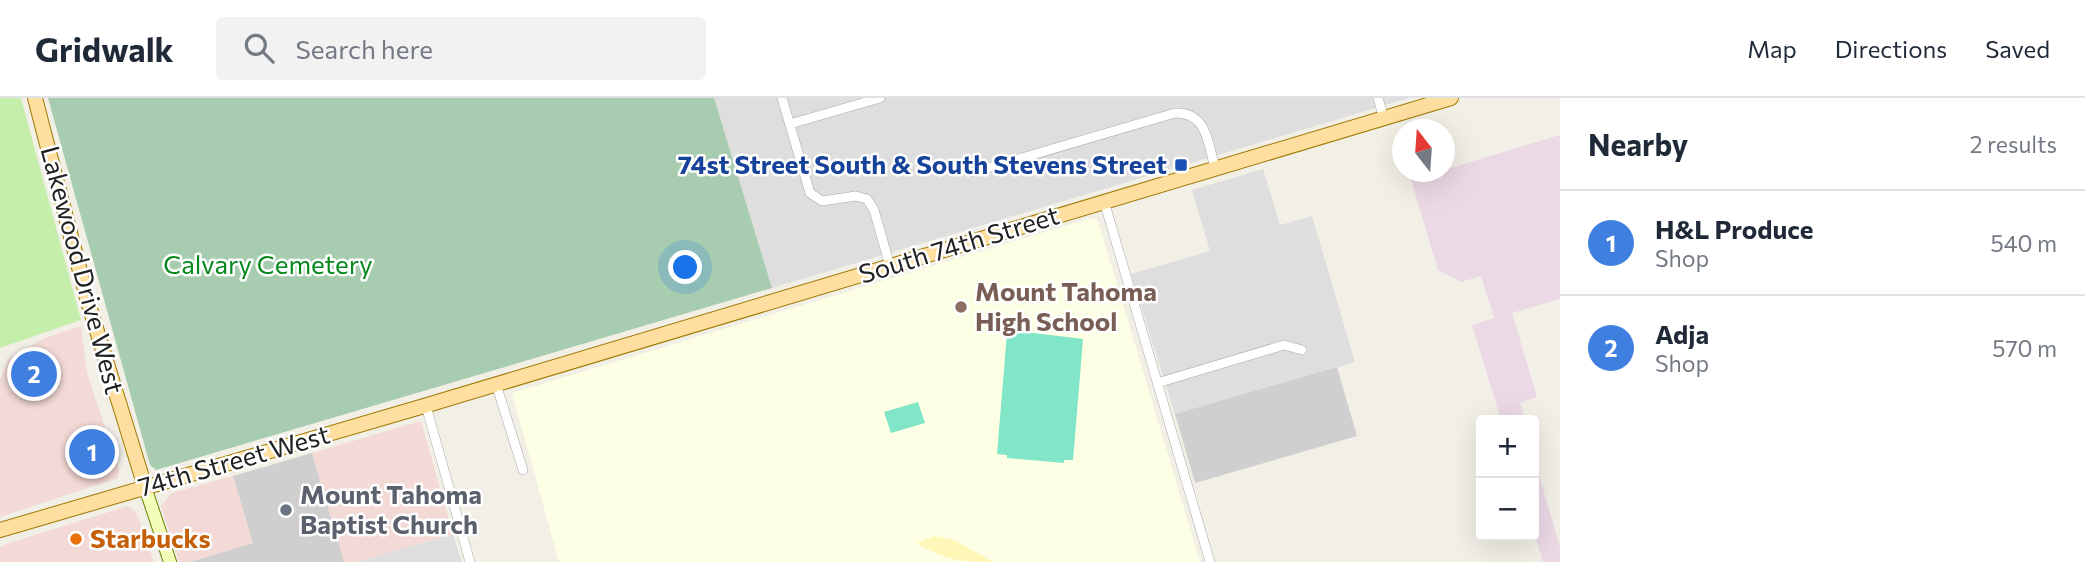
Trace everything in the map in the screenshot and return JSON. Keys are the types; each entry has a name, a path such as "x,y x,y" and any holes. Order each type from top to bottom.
{"main road":[{"name":"Lakewood Drive West","path":"35,98 88,302 170,562"},
{"name":"South 74th Street","path":"468,393 1451,98"},
{"name":"74th Street West","path":"0,530 468,393"}],"street":[{"path":"782,98 810,192 822,201 856,196 867,199 874,209 890,265"},
{"path":"790,124 880,98"},
{"path":"1378,98 1384,119"},
{"path":"974,172 1168,114 1192,114 1204,128 1215,168"},
{"path":"1104,201 1210,562"},
{"path":"1157,383 1284,345 1301,350"},
{"path":"496,384 523,470"},
{"path":"426,406 470,562"}],"shaded area":[{"path":"713,98 1409,98 772,288"},
{"path":"1560,135 1560,299 1512,313 1537,397 1520,403 1524,415 1499,415 1472,325 1494,318 1481,276 1461,282 1438,270 1412,182 1455,182 1455,167"},
{"path":"1263,169 1280,225 1312,216 1355,362 1175,414 1131,274 1210,251 1192,190"},
{"name":"Mount Tahoma High School","path":"1091,218 1098,221 1200,562 559,562 512,393"},
{"path":"81,326 87,373 119,470 118,478 0,517 0,380 9,358 47,337"},
{"path":"1337,367 1357,436 1195,483 1175,414"},
{"path":"421,421 453,534 356,562 344,562 312,453"},
{"name":"Mount Tahoma Baptist Church","path":"312,453 344,562 190,562 253,543 233,476"},
{"path":"1539,475 1560,547 1560,562 1543,562 1537,541 1539,541"},
{"path":"233,476 253,543 190,562 179,562 161,506 172,493"},
{"path":"128,506 136,512 154,562 0,562 0,547 9,543"},
{"path":"453,534 462,562 356,562"}],"green space":[{"path":"0,98 21,98 81,320 0,348"},
{"name":"Calvary Cemetery","path":"48,98 714,98 772,288 156,470 150,465"},
{"path":"1017,331 1083,339 1073,460 1064,460 1064,463 1007,458 1007,455 997,454 1007,333"},
{"path":"918,402 925,423 891,433 884,412"}],"sand":[{"path":"935,536 954,540 993,562 953,559 917,543"}],"place":[{"name":"74st Street South & South Stevens Street","path":"1181,165"},
{"name":"Mount Tahoma High School","path":"961,307"},
{"name":"Adja","path":"34,374"},
{"name":"H&L Produce","path":"92,452"},
{"name":"Mount Tahoma Baptist Church","path":"286,510"},
{"name":"Starbucks","path":"76,539"}]}
